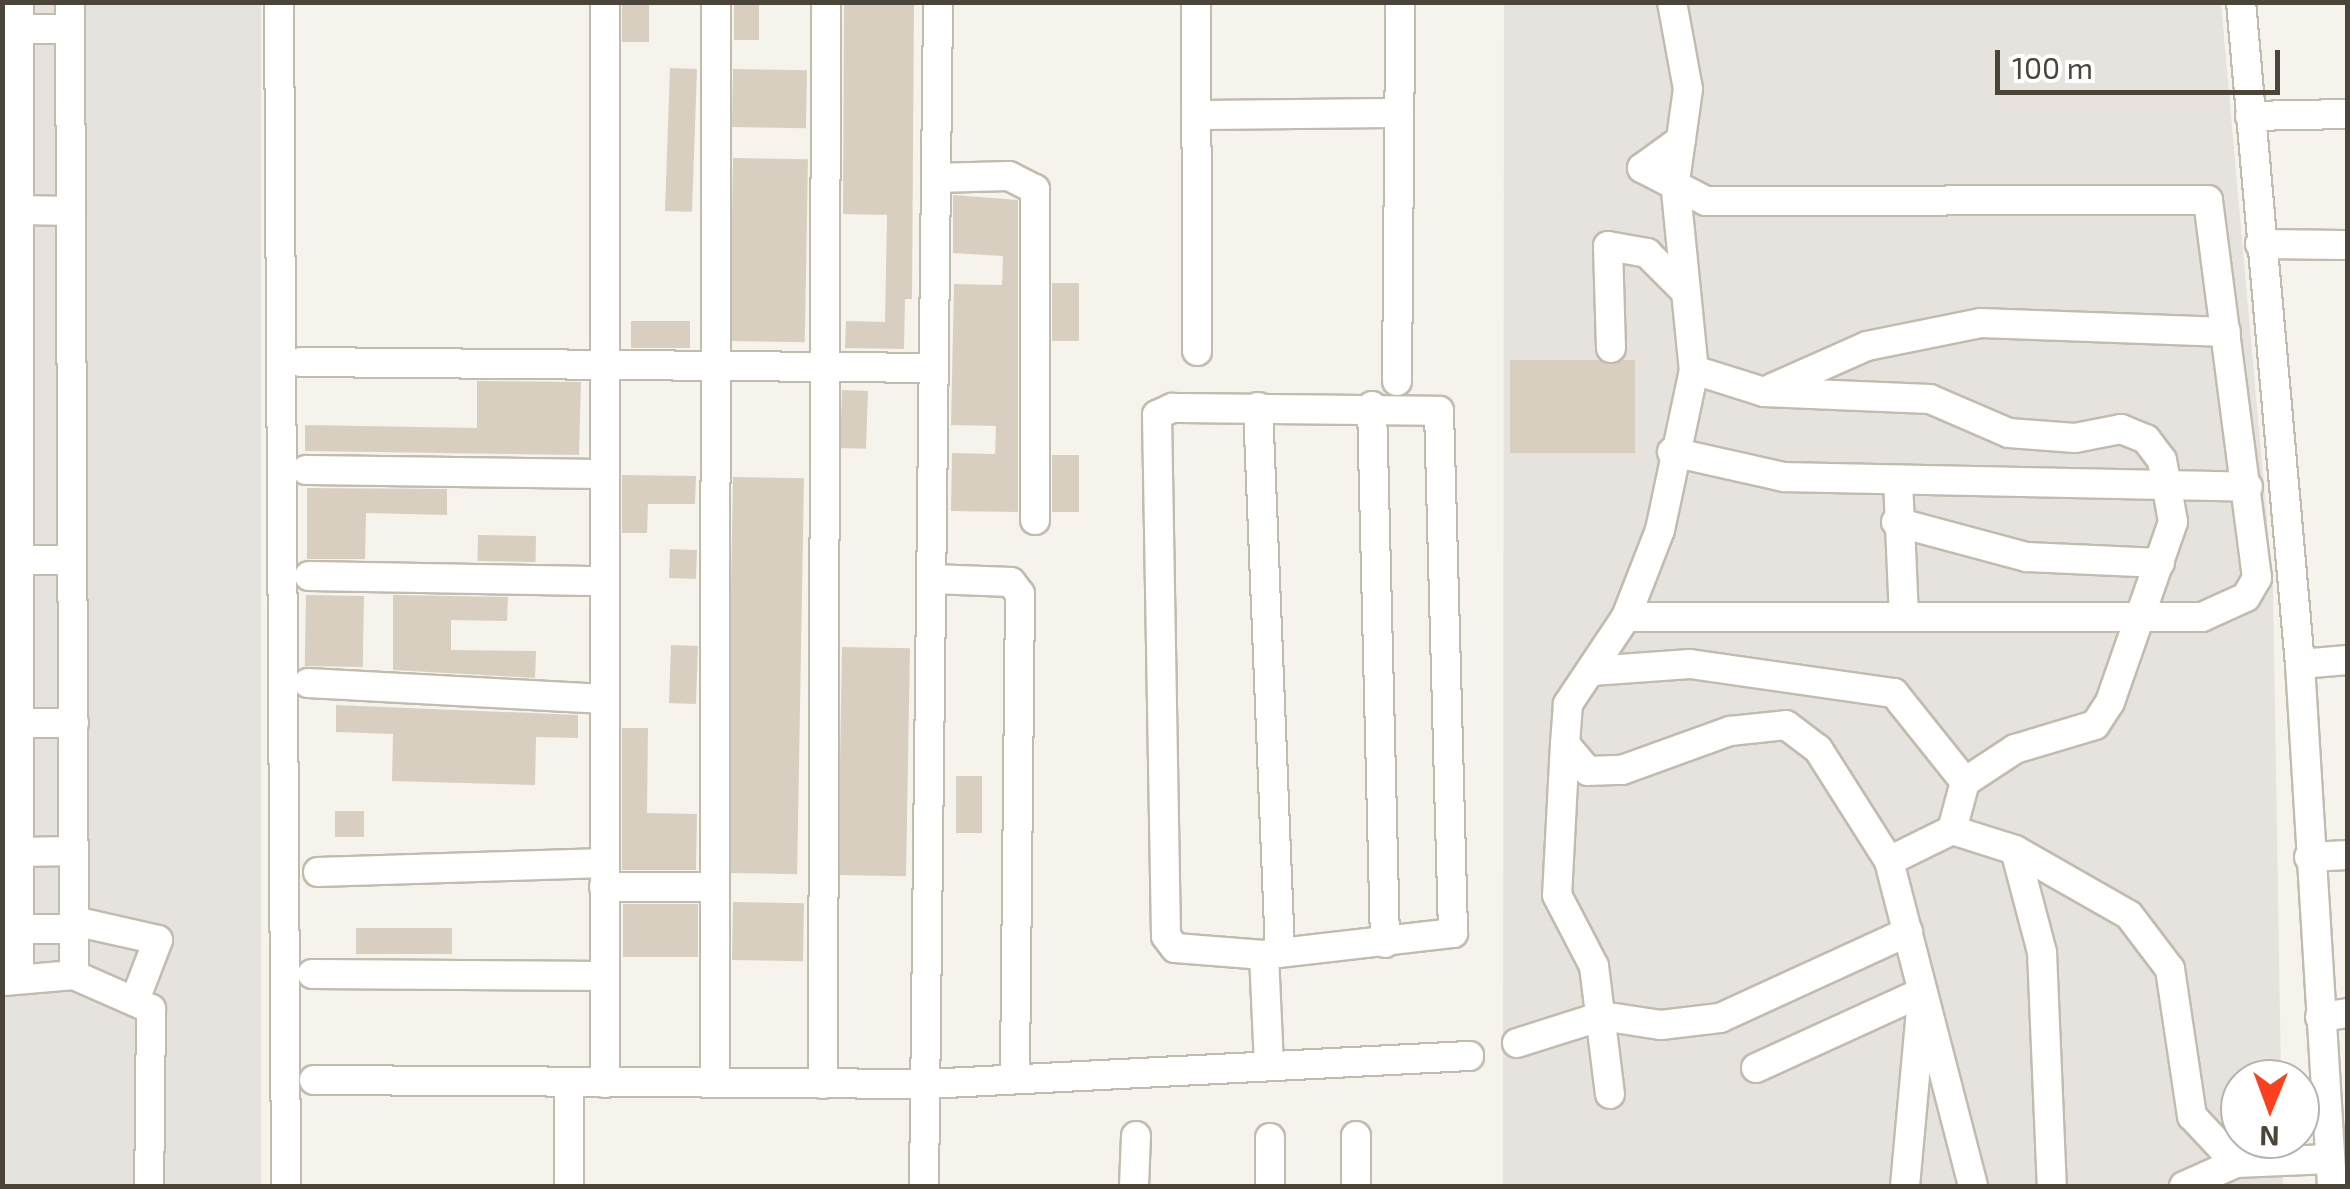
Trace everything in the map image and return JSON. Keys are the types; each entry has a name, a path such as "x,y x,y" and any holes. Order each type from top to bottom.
{"street":[{"path":"279,2 286,1186"},
{"path":"605,1083 606,2"},
{"path":"715,1082 716,2"},
{"path":"823,1084 826,2"},
{"path":"924,1186 938,2"},
{"path":"1196,2 1198,352"},
{"path":"1397,381 1400,2"},
{"path":"1610,1094 1594,966 1557,894 1565,744 1568,704 1626,617 1660,530 1672,452 1694,370 1676,226 1675,181 1688,88 1672,2"},
{"path":"2184,1186 2236,1164 2331,1173 2336,1094 2334,1015 2310,858 2300,664 2241,2"},
{"path":"74,975 70,16 19,16 18,723 10,813 18,852 11,978 74,975 151,1009 150,1186"},
{"path":"1196,116 1399,113"},
{"path":"2250,116 2348,114"},
{"path":"936,178 1009,176 1036,189 1035,520"},
{"path":"1626,617 2202,617 2246,597 2257,578 2208,200 1706,201 1675,181"},
{"path":"1676,226 1706,201"},
{"path":"19,210 71,211"},
{"path":"2260,244 2348,245"},
{"path":"1611,348 1608,246 1647,253 1684,290"},
{"path":"1764,392 1867,346 1981,324 2226,332"},
{"path":"300,362 933,368"},
{"path":"1694,370 1764,392 1930,399 2009,433 2074,438 2121,429 2146,439 2166,483 2173,522 2144,615 2095,725 2016,749 1965,782 1952,830"},
{"path":"1421,405 1439,411 1444,426 1456,917 1442,938 1272,954 1176,948 1166,936 1152,434 1157,415 1172,408 1372,406 1421,405"},
{"path":"1372,406 1385,943"},
{"path":"1258,407 1272,954 1269,1066"},
{"path":"1672,452 1723,469 1898,480 2248,487"},
{"path":"306,470 604,474"},
{"path":"1898,480 1896,522 1904,616"},
{"path":"1896,522 2028,557 2160,563"},
{"path":"19,560 72,560"},
{"path":"309,576 604,581"},
{"path":"931,579 1011,582 1020,594 1015,1079"},
{"path":"2300,664 2348,660"},
{"path":"1592,671 1690,664 1894,693 1965,782"},
{"path":"1786,725 1790,678"},
{"path":"308,682 604,699"},
{"path":"18,723 74,723"},
{"path":"1565,744 1588,771 1622,770 1730,730 1786,725 1818,749 1889,861 1973,1186"},
{"path":"1889,861 1952,830 2015,850 2129,914 2170,969 2192,1116 2236,1164"},
{"path":"2015,850 2042,952 2052,1186"},
{"path":"18,852 74,851"},
{"path":"2310,858 2348,855"},
{"path":"318,872 604,875 715,888"},
{"path":"13,919 158,940 135,1000"},
{"path":"1516,1043 1602,1016 1661,1025 1720,1018 1908,932"},
{"path":"312,974 604,976"},
{"path":"1756,1068 1923,992"},
{"path":"1906,1186 1923,992"},
{"path":"314,1080 927,1084 1469,1056"},
{"path":"568,1186 570,1082"},
{"path":"1134,1186 1136,1136"},
{"path":"1356,1136 1356,1186"},
{"path":"1270,1138 1270,1186"}],"shaded area":[{"path":"2,3 261,3 261,1186 2,1186"},
{"path":"1504,3 2221,3 2273,587 2281,1059 2220,1059 2220,1159 2282,1159 2283,1186 1503,1186"}],"building":[{"path":"622,2 649,2 649,42 622,42"},
{"path":"734,2 759,2 759,40 734,40"},
{"path":"844,2 914,2 912,299 905,299 904,349 845,348 846,321 885,322 887,215 843,214"},
{"path":"670,68 697,69 692,212 665,211"},
{"path":"733,69 807,70 806,128 732,127"},
{"path":"733,158 808,159 805,342 730,341"},
{"path":"953,195 1018,200 1018,512 951,511 952,453 995,454 996,426 951,425 954,284 1002,285 1003,256 953,253"},
{"path":"1052,283 1079,283 1079,341 1052,341"},
{"path":"631,321 690,321 690,348 631,348"},
{"path":"1510,360 1635,360 1635,453 1510,453"},
{"path":"477,381 581,382 579,455 305,451 305,425 477,428"},
{"path":"842,390 868,391 866,449 840,448"},
{"path":"1052,455 1079,455 1079,512 1052,512"},
{"path":"622,475 696,476 695,504 648,504 647,533 622,533"},
{"path":"733,477 804,478 797,874 726,873"},
{"path":"307,488 447,489 447,515 366,513 365,559 307,559"},
{"path":"478,535 536,536 536,562 478,561"},
{"path":"670,549 697,550 696,579 669,578"},
{"path":"306,595 364,596 363,667 305,666"},
{"path":"393,595 508,597 507,621 451,620 451,650 536,651 535,678 393,670"},
{"path":"671,645 698,646 696,704 669,703"},
{"path":"842,647 910,648 906,876 838,875"},
{"path":"336,705 578,715 578,738 536,737 535,785 392,781 393,734 336,732"},
{"path":"622,728 648,728 647,813 697,814 696,870 622,870"},
{"path":"956,776 982,776 982,833 956,833"},
{"path":"335,811 364,811 364,837 335,837"},
{"path":"733,902 804,903 803,961 732,960"},
{"path":"623,904 698,904 698,957 623,957"},
{"path":"356,928 452,928 452,954 356,954"}]}
